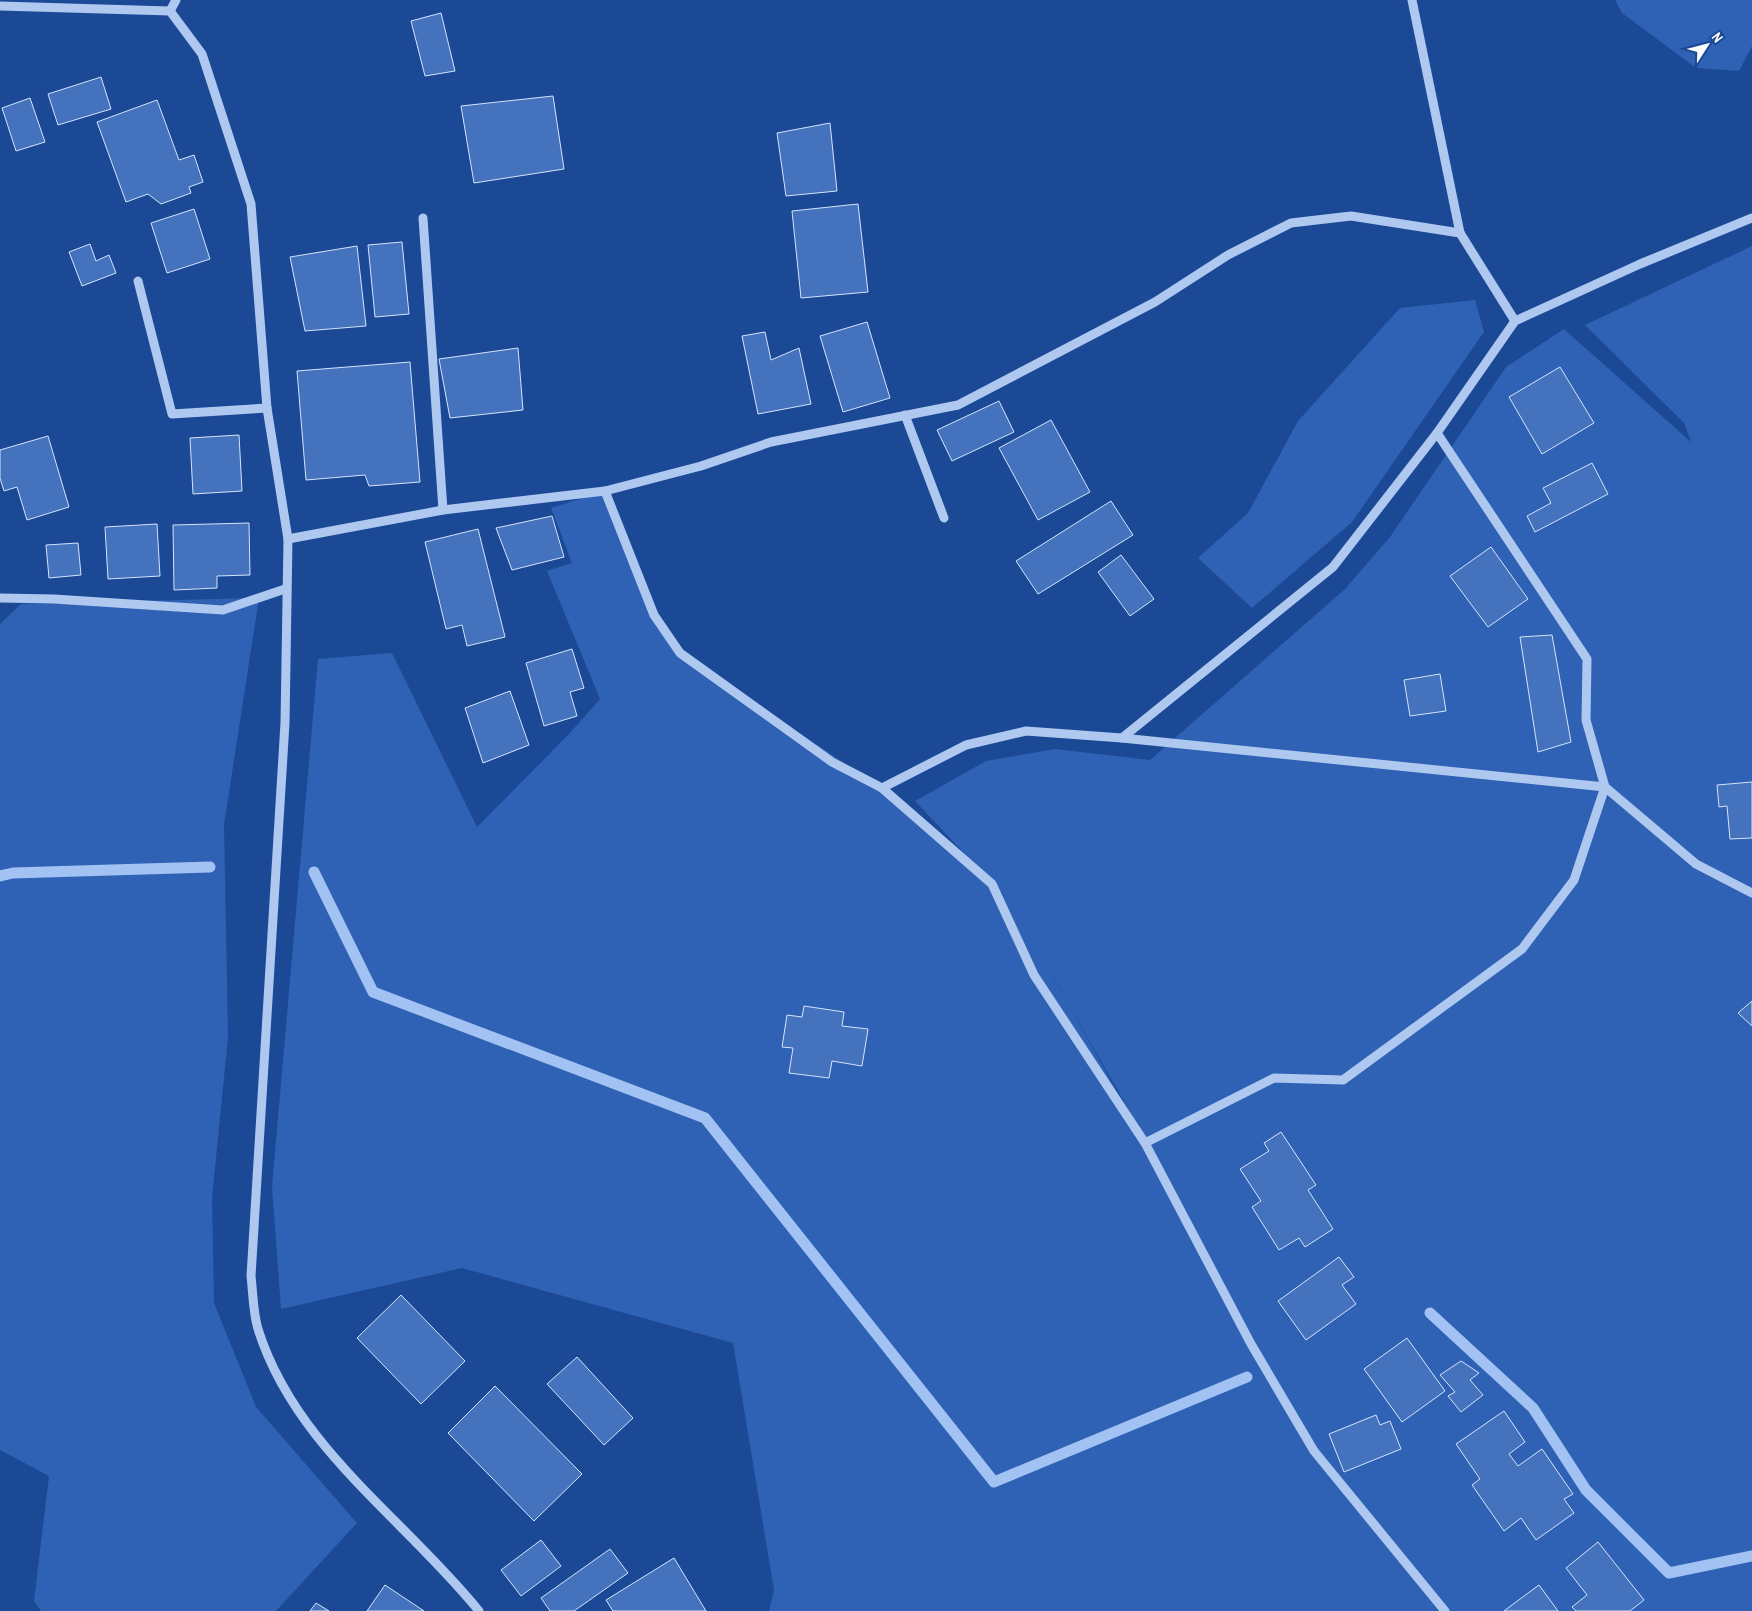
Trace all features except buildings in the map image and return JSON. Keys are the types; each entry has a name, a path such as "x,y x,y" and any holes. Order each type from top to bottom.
{"street":[{"path":"170,11 176,0"},
{"path":"1412,0 1460,233 1515,321"},
{"path":"0,6 170,11"},
{"path":"170,11 202,54 251,204 267,408 288,539 285,723 251,1276 257,1328 278,1382 314,1436 478,1611"},
{"path":"288,539 443,510 605,491 701,466 771,442 958,405 1155,302 1228,255 1291,224 1351,216 1460,233"},
{"path":"422,218 443,510"},
{"path":"1122,738 1333,568 1437,433 1515,321 1640,264 1752,218"},
{"path":"138,281 172,414 267,408"},
{"path":"905,415 944,518"},
{"path":"1437,433 1587,659 1586,720 1605,787 1696,864 1752,893"},
{"path":"605,491 654,615 680,652 832,762 882,788 992,884 1034,975 1145,1143 1251,1344 1314,1451 1445,1611"},
{"path":"0,598 54,599 223,610 286,589"},
{"path":"882,788 966,745 1026,731 1122,738 1605,787"},
{"path":"1145,1143 1274,1078 1343,1080 1522,949 1574,880 1605,787"}],"shaded area":[{"path":"1615,0 1752,0 1752,46 1739,71 1696,68 1622,13"},
{"path":"1752,246 1752,1611 769,1611 774,1590 733,1343 462,1268 281,1309 272,1187 318,659 392,653 477,827 569,734 600,699 547,571 572,563 551,508 605,491 653,613 678,650 713,676 882,788 1007,899 915,801 986,761 1055,749 1150,760 1345,589 1390,537 1506,367 1564,329 1691,442 1684,423 1585,325","holes":["1069,1005 1147,1142 1145,1143"]},
{"path":"1475,300 1484,332 1352,522 1252,608 1198,558 1248,513 1298,421 1400,308"},
{"path":"259,598 224,825 228,1037 212,1198 214,1303 256,1407 357,1523 276,1611 41,1611 34,1601 49,1476 0,1450 0,624 21,604"}],"waterway":[{"path":"0,876 13,873 210,867"},
{"path":"314,872 373,992 705,1118 994,1482 1247,1377"},
{"path":"1430,1313 1533,1408 1586,1490 1669,1573 1752,1556"}]}
